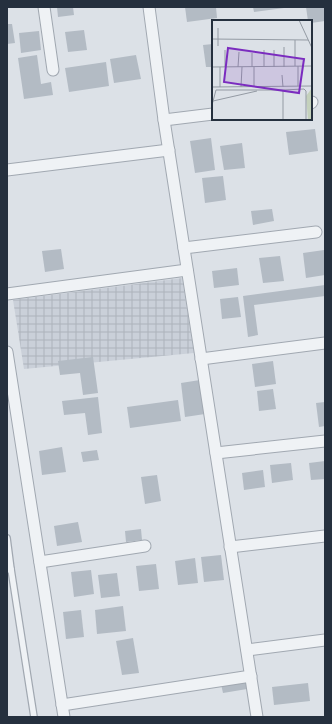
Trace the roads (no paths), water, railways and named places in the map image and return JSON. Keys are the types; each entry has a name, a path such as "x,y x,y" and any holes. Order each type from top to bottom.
{"street":[{"path":"44,7 53,70"},
{"path":"149,7 164,120 257,717"},
{"path":"164,120 212,114"},
{"path":"7,170 169,150"},
{"path":"184,248 316,232"},
{"path":"7,294 187,270"},
{"path":"201,360 325,343"},
{"path":"7,352 64,717"},
{"path":"216,453 325,441"},
{"path":"230,547 325,536"},
{"path":"40,562 145,546"},
{"path":"247,650 325,640"},
{"path":"62,705 251,676"}],"lane":[{"path":"7,538 9,570 34,714 30,717"}]}
